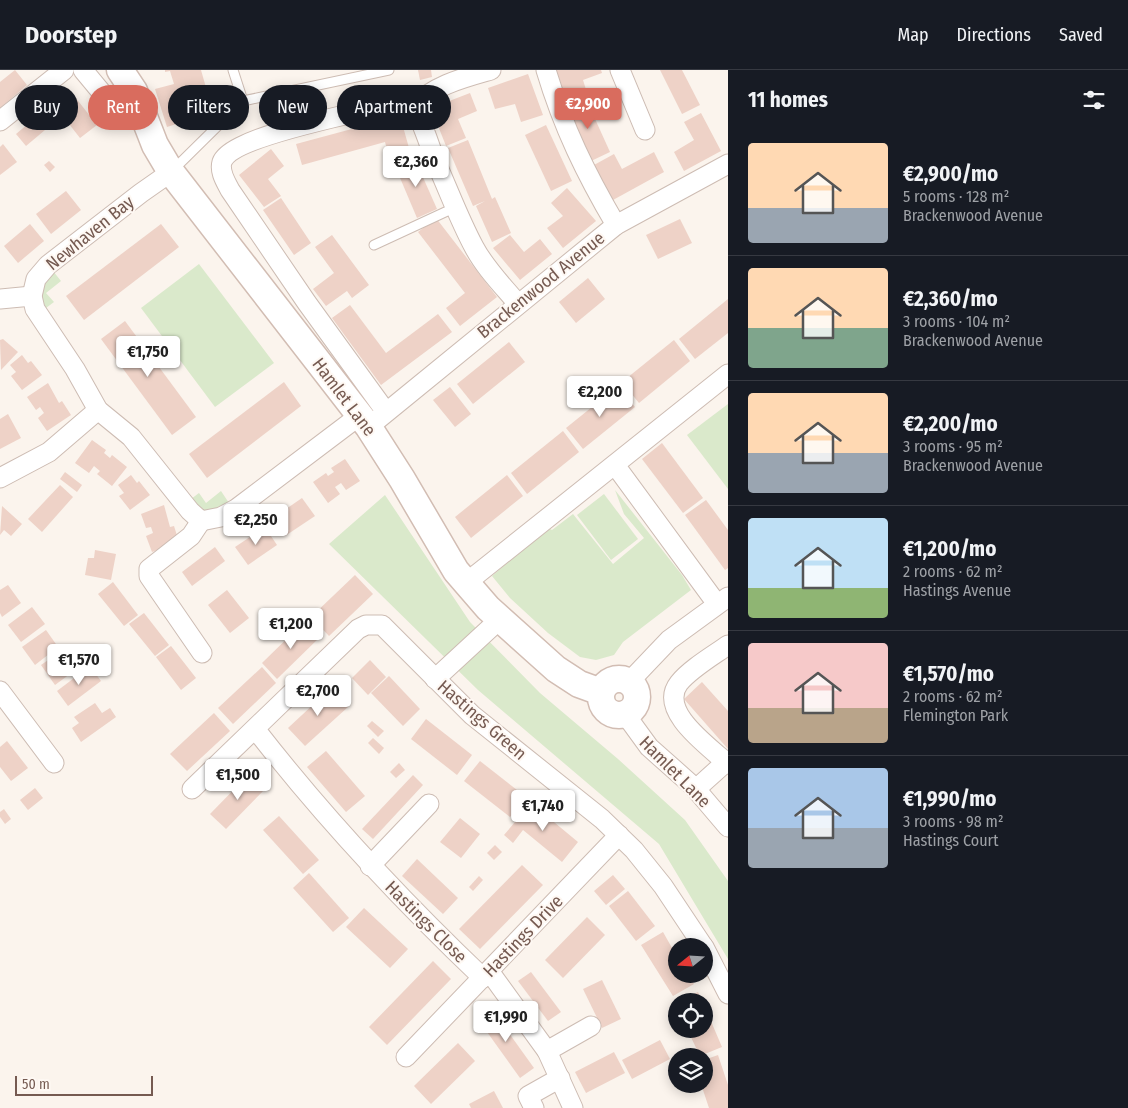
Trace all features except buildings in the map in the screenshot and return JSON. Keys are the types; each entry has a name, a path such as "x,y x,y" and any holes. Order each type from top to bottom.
{"street":[{"path":"0,121 64,70"},
{"path":"82,70 95,85"},
{"name":"Hamlet Lane","path":"120,70 134,91 155,145 171,172 371,418 438,544 466,583 500,619 556,669 579,684 601,692"},
{"path":"443,85 492,70"},
{"path":"546,70 558,108 583,169 616,225"},
{"path":"620,70 645,130"},
{"path":"0,299 32,296 35,309 75,369 98,410 130,437 190,511 201,520 221,517 236,509 371,418 307,303 230,190 221,170 222,163 234,149 278,133 337,118"},
{"path":"423,130 481,258 518,304"},
{"name":"Brackenwood Avenue","path":"371,418 616,225 728,164"},
{"name":"Newhaven Bay","path":"32,296 36,279 48,265 171,172"},
{"path":"466,583 728,374"},
{"path":"0,478 49,452 98,410"},
{"path":"614,465 723,600 669,640 629,682"},
{"path":"201,520 191,536 149,569 149,576 202,653"},
{"path":"435,679 500,619"},
{"name":"Hastings Green","path":"256,730 358,629 366,625 382,625 472,715 602,819 619,835 663,886 697,938"},
{"path":"696,789 727,763 683,722 677,713 674,692 679,682 728,645"},
{"path":"612,680 629,682 636,691 637,697 634,708 625,714 608,712 602,703 601,692 612,680"},
{"path":"0,692 54,763"},
{"name":"Hamlet Lane","path":"625,714 649,747 696,789 728,827"},
{"path":"192,789 256,730"},
{"name":"Hastings Close","path":"256,730 328,820 370,866 486,975 547,1051 573,1108"},
{"name":"Hastings Close","path":"370,866 429,804"},
{"name":"Hastings Drive","path":"406,1057 619,835"},
{"name":"Hastings Green","path":"713,966 728,994"},
{"path":"547,1051 591,1026"},
{"path":"534,1108 528,1096 560,1078"}],"lane":[{"path":"233,70 238,85"},
{"path":"249,100 389,70"},
{"path":"171,172 214,130"},
{"path":"374,245 456,206"}],"green space":[{"path":"199,264 274,363 215,407 141,308"},
{"path":"53,271 61,281 46,293 54,302 42,311 38,289"},
{"path":"728,404 728,489 687,435"},
{"path":"615,490 682,575 691,590 623,642 614,655 596,660 580,657 548,633 510,598 492,576 548,528 552,530 573,514 613,564 644,538 624,514"},
{"path":"221,491 229,503 218,509 208,511 198,509 187,502 199,493 206,503"},
{"path":"604,494 638,539 611,560 577,515"},
{"path":"385,495 470,622 540,693 618,759 685,820 728,881 728,959 659,844 478,690 329,544"}]}
